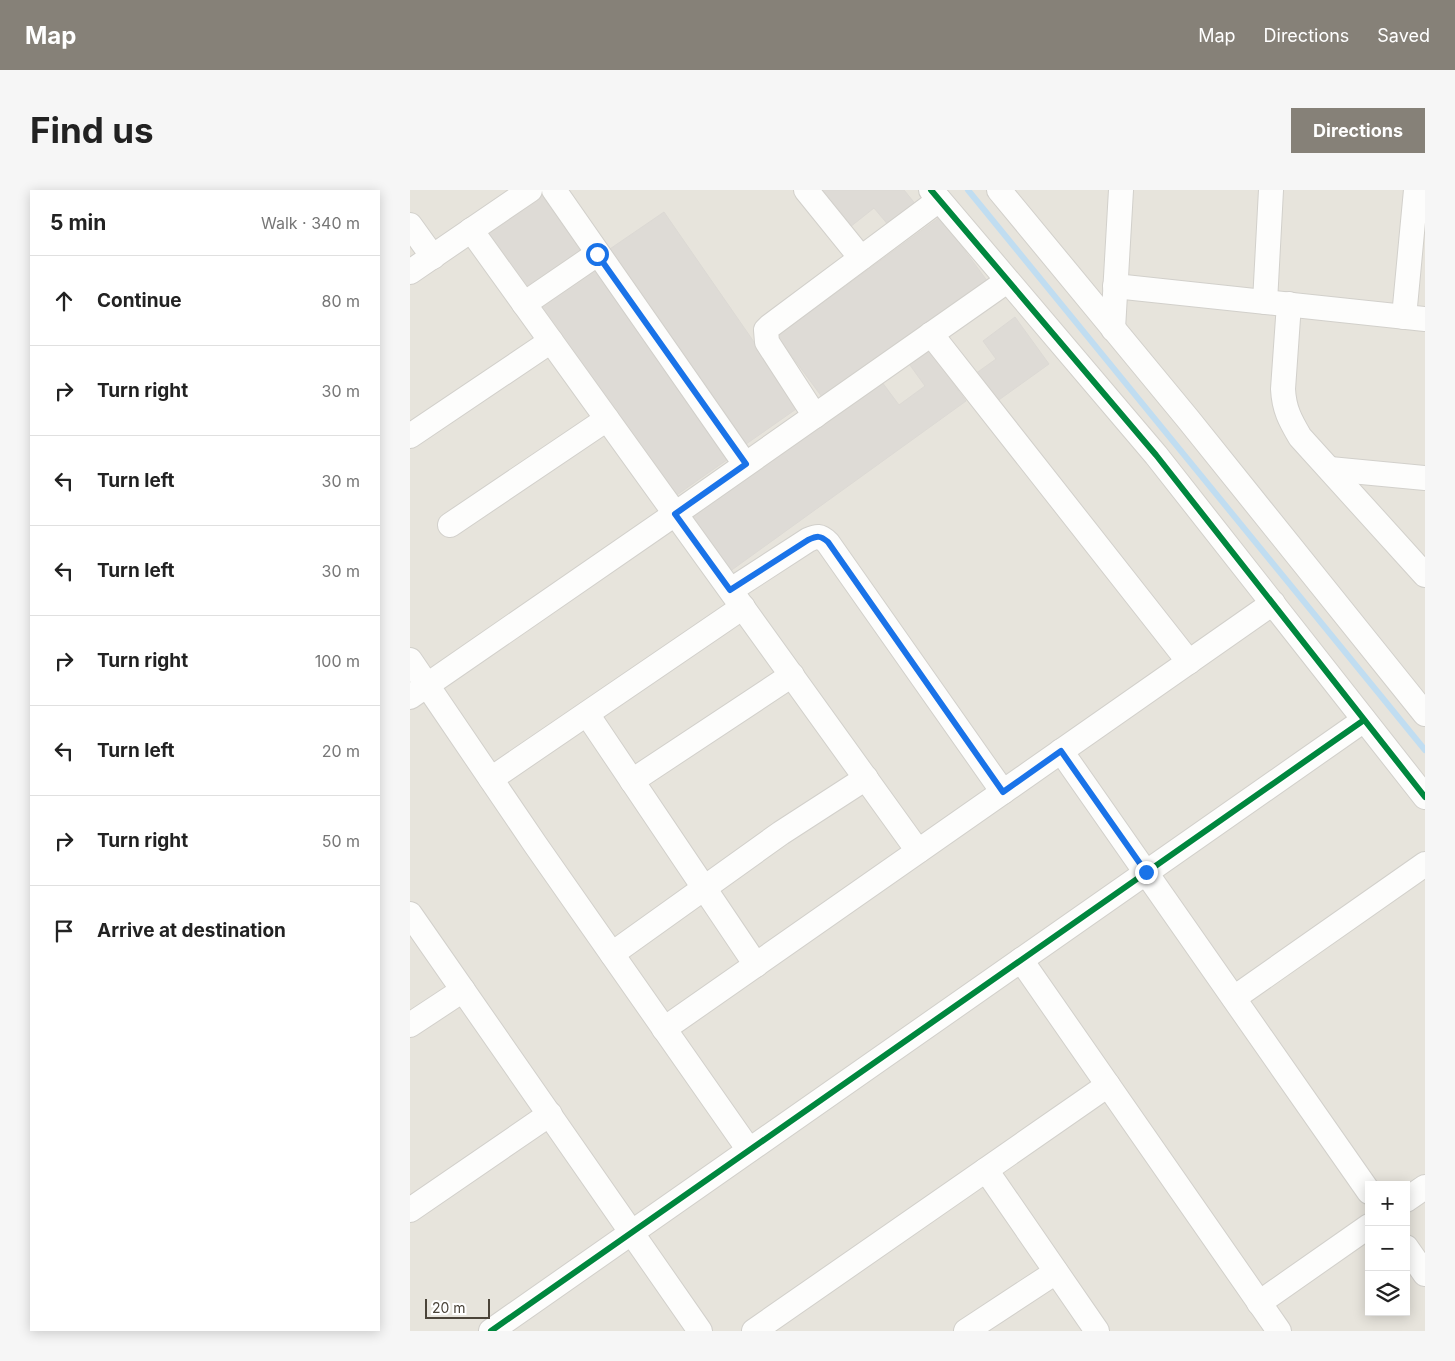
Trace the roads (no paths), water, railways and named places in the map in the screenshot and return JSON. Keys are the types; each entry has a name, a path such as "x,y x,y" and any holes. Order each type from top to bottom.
{"street":[{"path":"410,272 530,190"},
{"path":"554,190 597,254 746,464"},
{"path":"806,190 861,258"},
{"path":"998,190 1425,714"},
{"path":"1113,329 1121,190"},
{"path":"1265,302 1271,190"},
{"path":"1116,286 1415,318 1416,190"},
{"path":"815,416 767,342 766,330 861,258 935,195 1156,455 1425,797"},
{"path":"410,225 433,257"},
{"path":"471,230 918,851"},
{"path":"524,304 597,254"},
{"path":"419,692 1007,281"},
{"path":"1289,304 1283,389 1283,401 1288,416 1300,437 1425,575"},
{"path":"931,334 1189,662"},
{"path":"410,436 551,341"},
{"path":"450,525 607,419"},
{"path":"1330,469 1425,478"},
{"path":"491,780 587,714 737,599 808,540 816,536 822,537 828,542 1003,792"},
{"path":"664,1029 1272,603"},
{"path":"410,660 419,692 491,780 749,1150"},
{"path":"632,781 792,675"},
{"path":"587,714 756,965"},
{"path":"491,1331 1364,720"},
{"path":"1061,751 1365,1186"},
{"path":"612,954 781,833 866,778"},
{"path":"1234,998 1425,864"},
{"path":"410,914 700,1331"},
{"path":"1021,960 1279,1331"},
{"path":"410,1024 462,990"},
{"path":"754,1331 1108,1085"},
{"path":"410,1210 550,1114"},
{"path":"986,1170 1097,1331"},
{"path":"1410,1197 1425,1187"},
{"path":"1259,1303 1365,1229"},
{"path":"1410,1252 1425,1274"},
{"path":"981,1327 1056,1272"}],"waterway":[{"path":"968,190 1425,750"}]}
